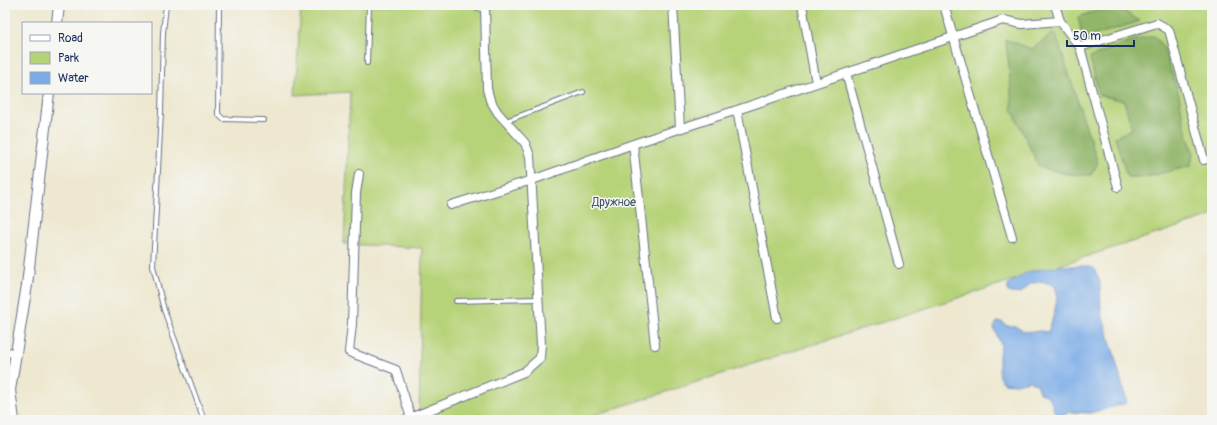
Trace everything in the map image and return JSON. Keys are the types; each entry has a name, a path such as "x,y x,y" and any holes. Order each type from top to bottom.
{"street":[{"path":"57,22 59,5"},
{"path":"359,174 356,194 352,324 349,352 396,370 408,419 524,372 540,358 541,344 530,156 525,143 505,121 490,100 488,89 485,8 474,5"},
{"path":"673,5 680,128"},
{"path":"802,5 816,82"},
{"path":"944,5 1012,237"},
{"path":"1055,5 1060,21 1080,47 1118,187"},
{"path":"450,205 532,180 632,144 1003,20 1022,24 1060,21"},
{"path":"1080,47 1157,24 1169,30 1204,160"},
{"path":"846,73 898,264"},
{"path":"14,420 10,390 27,285 49,94"},
{"path":"737,110 777,318"},
{"path":"632,144 655,345"},
{"path":"5,352 16,353"}],"lane":[{"path":"166,5 163,33 161,112 153,266 164,310 204,420"},
{"path":"219,5 218,114 223,118 264,120"},
{"path":"367,63 369,5"},
{"path":"485,8 495,5"},
{"path":"505,121 583,92"},
{"path":"456,301 538,299"}],"green space":[{"name":"Дружное","path":"301,5 1206,5 1212,26 1212,216 579,420 419,420 422,248 344,244 350,92 295,95"},
{"path":"1114,5 1140,21 1083,39 1078,17"},
{"path":"1055,32 1098,163 1091,175 1067,174 1039,167 1012,109 1009,66 1005,39 1032,49"},
{"path":"1154,36 1163,47 1179,95 1183,120 1193,153 1191,166 1146,177 1127,177 1115,137 1132,129 1124,101 1099,95 1090,58 1127,42"}],"water":[{"path":"1060,266 1084,266 1094,268 1100,282 1101,310 1127,403 1090,413 1070,412 1059,417 1054,411 1048,397 1039,393 1038,385 1029,381 1016,384 1004,383 999,377 999,354 1001,345 994,328 997,322 1002,322 1007,326 1015,326 1023,331 1048,332 1057,301 1056,289 1051,284 1031,283 1023,291 1016,294 1008,292 1008,284 1030,271"}]}
